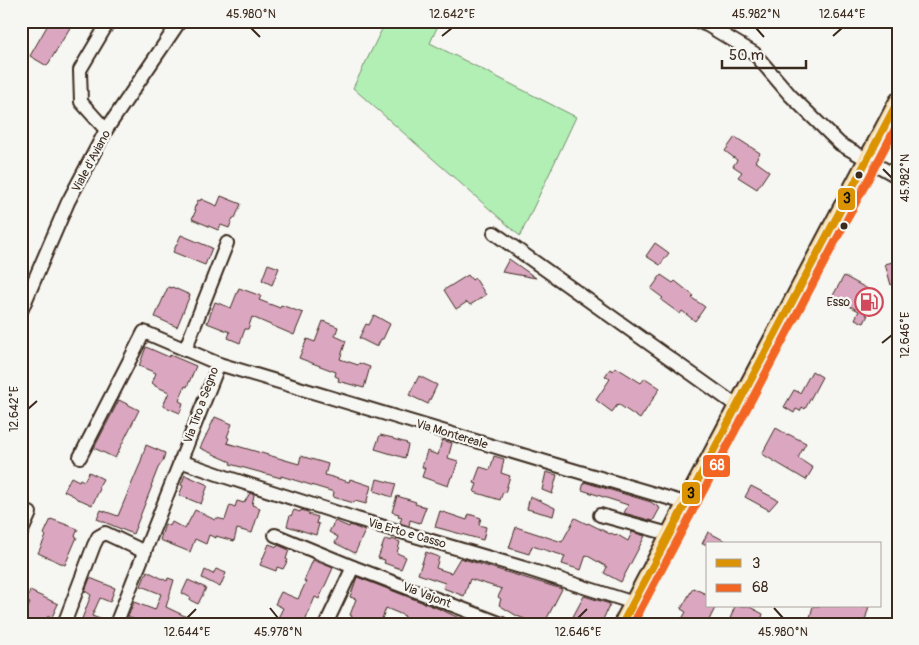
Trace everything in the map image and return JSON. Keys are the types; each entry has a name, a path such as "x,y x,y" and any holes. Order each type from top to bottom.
{"main road":[{"path":"622,624 898,101"}],"street":[{"path":"106,130 81,102 80,70 109,21"},
{"name":"Viale d'Aviano","path":"21,311 68,202 106,130 180,21"},
{"path":"697,21 754,53 790,95 840,144 898,177"},
{"path":"494,233 737,406"},
{"path":"185,350 227,243"},
{"name":"Via Tiro a Segno","path":"80,457 144,332 219,364 116,624"},
{"name":"Via Montereale","path":"219,364 685,503"},
{"name":"Via Erto e Casso","path":"180,461 348,516 634,603"},
{"path":"21,533 30,513"},
{"path":"600,516 669,534"},
{"path":"64,624 98,537 104,533 145,552"},
{"name":"Via Vajont","path":"275,535 502,624"},
{"path":"326,624 353,567"}],"green space":[{"path":"386,21 440,21 430,43 576,117 520,236 353,88"}],"building":[{"path":"50,21 74,21 47,66 30,56"},
{"path":"735,137 760,153 755,161 769,171 757,189 738,177 742,172 733,166 737,160 725,151"},
{"path":"221,196 241,204 229,228 221,225 218,230 192,219 198,200 200,201 201,199 217,206"},
{"path":"181,235 212,248 205,265 173,252"},
{"path":"655,243 669,253 660,265 646,256"},
{"path":"509,259 536,278 502,272"},
{"path":"893,262 898,283 891,285 885,264"},
{"path":"268,264 279,268 272,285 262,280"},
{"path":"468,275 472,280 475,278 486,295 470,305 467,302 456,309 444,290"},
{"path":"661,275 673,283 675,281 694,296 692,298 705,307 695,321 682,311 680,314 661,300 663,298 651,289"},
{"path":"844,276 877,294 864,323 855,319 859,311 832,297"},
{"path":"168,287 190,295 177,327 155,317"},
{"path":"239,288 261,296 259,300 280,308 281,305 303,313 294,335 252,317 240,343 228,338 230,332 207,323 215,302 231,308"},
{"path":"374,315 390,324 377,347 359,338 366,324 369,325"},
{"path":"323,321 338,327 335,336 346,341 340,359 370,367 364,388 338,381 339,378 335,376 336,372 299,358 307,339 315,342"},
{"path":"146,347 196,366 179,401 183,403 180,413 163,406 169,392 152,383 156,373 139,366"},
{"path":"615,368 641,383 645,378 660,388 640,419 618,404 612,412 596,400 610,379 605,376 610,369 613,371"},
{"path":"812,371 822,377 805,409 802,407 800,411 796,409 794,413 784,407 794,390 800,393"},
{"path":"419,376 437,385 428,404 409,395"},
{"path":"119,400 139,410 115,458 94,448"},
{"path":"215,417 232,424 227,437 229,438 227,443 299,464 301,456 328,464 325,475 349,482 350,479 371,486 366,504 355,501 354,503 333,497 334,492 281,476 281,478 230,464 231,462 200,448"},
{"path":"776,428 806,443 798,458 813,468 806,480 762,454"},
{"path":"380,435 407,443 405,458 375,449"},
{"path":"442,440 452,443 448,458 458,461 448,486 422,477 425,468 422,467 427,451 438,455"},
{"path":"146,445 165,453 133,534 97,519 101,510 118,516"},
{"path":"494,456 504,459 501,473 510,476 505,493 503,492 500,500 474,492 477,484 474,483 480,467 490,470"},
{"path":"89,472 103,479 92,505 64,491 71,477 84,481"},
{"path":"546,472 557,475 552,494 542,490"},
{"path":"185,475 208,485 201,504 179,495"},
{"path":"377,479 396,484 392,497 374,491"},
{"path":"584,482 651,502 660,508 653,521 624,513 628,505 582,490"},
{"path":"751,486 778,500 769,510 745,497"},
{"path":"250,493 254,495 252,505 260,508 252,533 237,529 234,541 209,535 206,544 195,539 190,552 160,540 165,524 170,526 172,522 185,529 195,510 215,520 216,518 225,520 230,505 235,507 237,501 244,503"},
{"path":"397,496 426,507 420,523 410,520 409,526 400,523 402,517 392,512"},
{"path":"530,496 555,508 553,516 527,509"},
{"path":"294,510 308,512 308,514 318,517 316,523 319,524 316,535 287,526 290,515"},
{"path":"440,511 467,520 469,514 481,518 479,525 486,527 483,540 435,527"},
{"path":"575,518 610,534 616,534 628,541 632,532 645,536 621,582 604,573 607,567 586,555 581,570 562,564 565,556 532,546 529,554 509,548 516,527 562,542"},
{"path":"51,519 78,529 75,536 77,537 65,565 38,553"},
{"path":"335,521 365,531 355,553 335,543 338,537 329,532"},
{"path":"708,532 727,542 706,542 706,544 702,544"},
{"path":"385,539 400,542 397,553 406,557 401,569 384,563 385,560 378,558"},
{"path":"269,544 277,547 278,545 289,550 286,559 288,560 283,569 277,567 276,571 260,565"},
{"path":"426,552 439,557 436,568 451,573 460,558 562,589 544,624 538,624 517,616 499,605 501,599 498,597 502,589 470,579 464,596 443,588 445,583 418,574"},
{"path":"313,560 333,568 319,599 315,597 304,624 275,624 283,608 275,604 281,592 298,599"},
{"path":"216,569 226,573 220,587 202,578 205,570 213,574"},
{"path":"147,571 167,581 168,578 174,580 166,607 187,617 184,624 170,624 160,619 158,624 145,624 128,617 134,602 155,610 161,594 141,586"},
{"path":"357,577 442,610 472,624 402,624 405,616 386,608 380,624 348,624 356,599 350,597"},
{"path":"90,578 115,588 110,602 100,598 92,616 108,622 108,624 80,624 91,595 85,591"},
{"path":"188,580 206,588 198,604 182,593"},
{"path":"693,588 706,594 706,608 715,608 707,624 679,624 686,612 681,609"},
{"path":"30,591 58,604 52,617 48,616 47,620 44,619 42,624 29,624 22,621 30,603 26,601"},
{"path":"584,596 610,604 601,624 569,624"},
{"path":"734,608 752,608 763,614 760,624 728,624"},
{"path":"812,608 868,608 864,624 820,624 809,621"}],"transit line":[{"name":"3","path":"622,624 898,101"},
{"name":"68","path":"633,624 898,123"}],"place":[{"name":"Esso","path":"869,302"}]}
